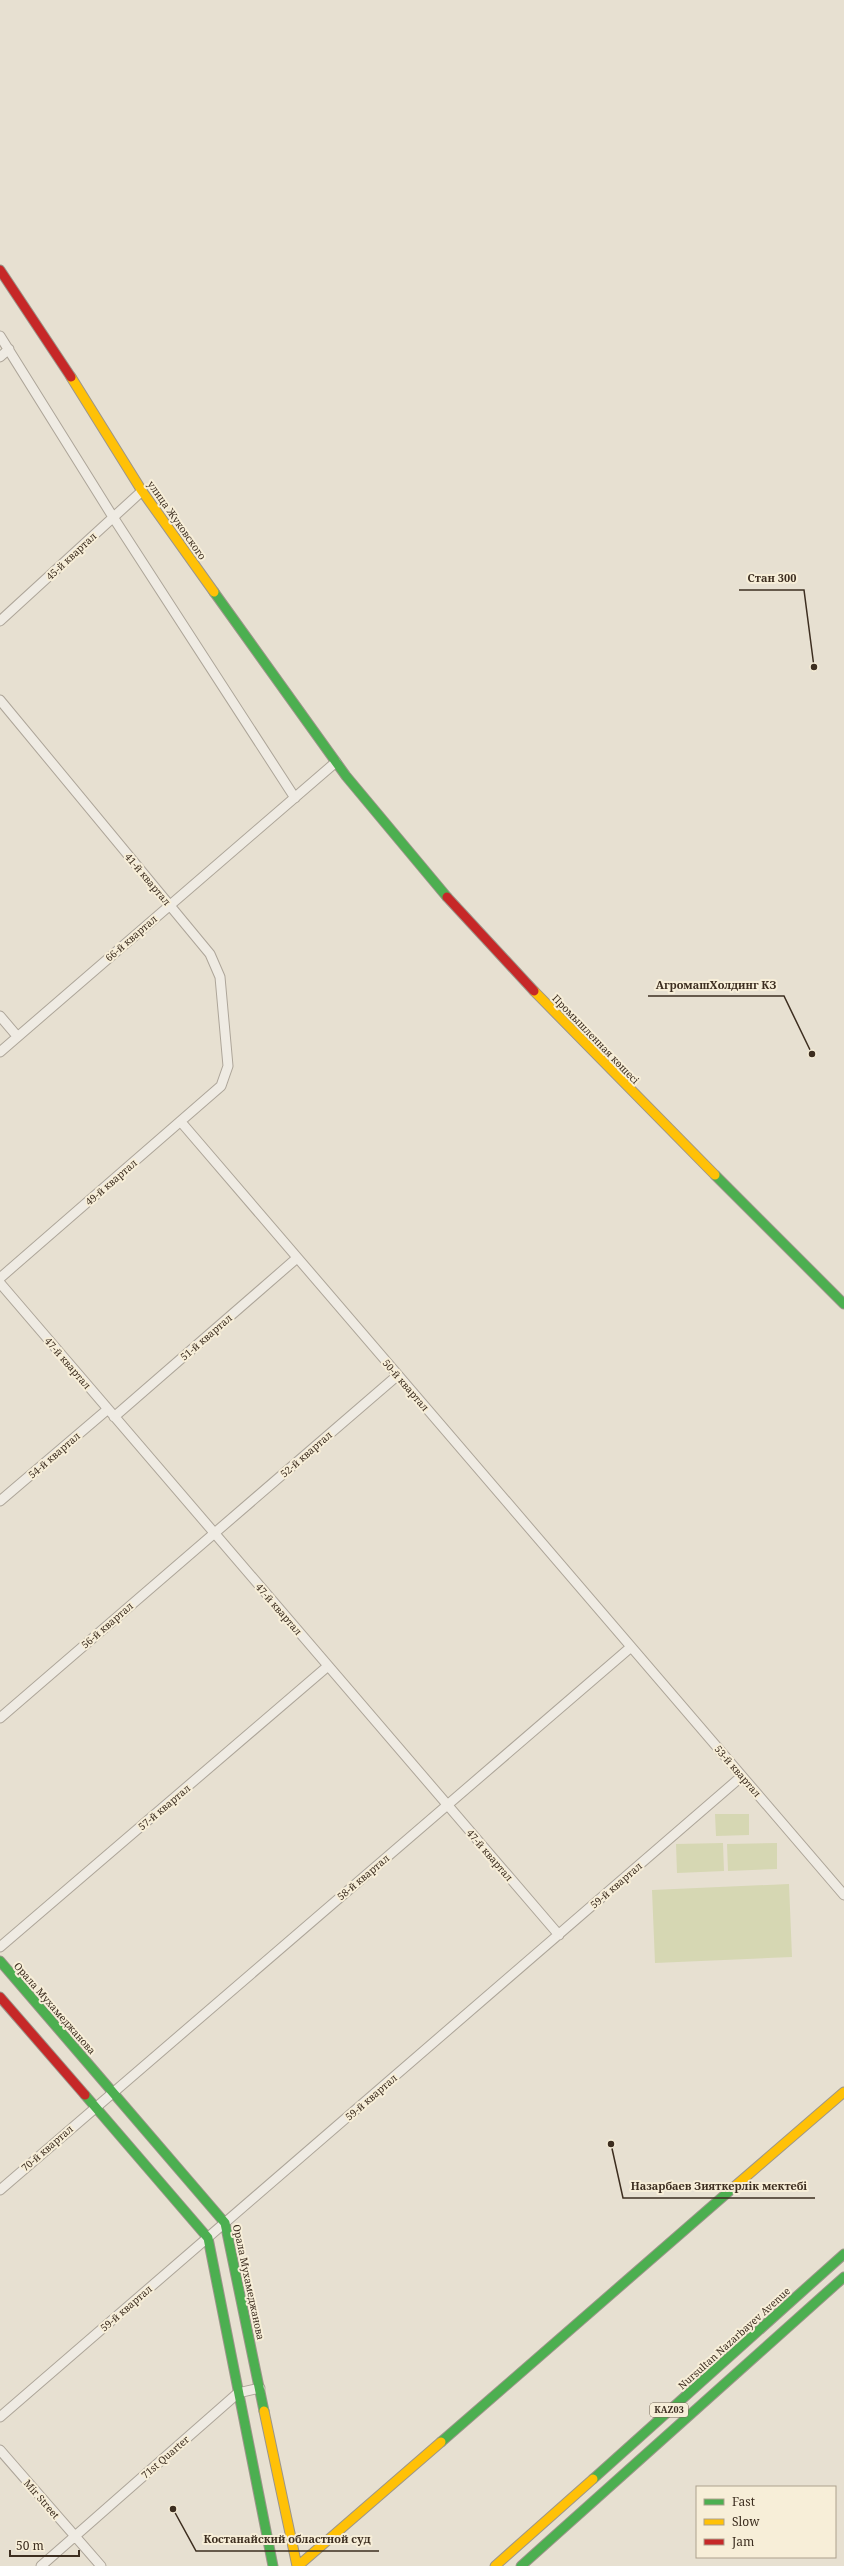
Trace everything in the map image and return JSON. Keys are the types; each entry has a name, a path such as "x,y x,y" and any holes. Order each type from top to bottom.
{"street":[{"name":"улица Жуковского","path":"0,270 68,372 142,491 346,776"},
{"path":"0,336 113,517 295,798"},
{"path":"0,357 9,349"},
{"name":"45-й квартал","path":"0,621 142,491"},
{"name":"41-й квартал","path":"0,700 210,954 220,977 228,1066 221,1086"},
{"name":"66-й квартал","path":"0,1052 169,904 336,762"},
{"name":"Промышленная көшесі","path":"346,776 456,907 558,1016 844,1304"},
{"path":"0,1016 17,1036"},
{"name":"49-й квартал","path":"0,1278 221,1086"},
{"name":"50-й квартал","path":"181,1122 631,1648"},
{"name":"51-й квартал","path":"114,1417 297,1258"},
{"name":"47-й квартал","path":"0,1283 559,1935"},
{"name":"52-й квартал","path":"214,1533 398,1376"},
{"name":"54-й квартал","path":"0,1501 108,1409"},
{"name":"56-й квартал","path":"0,1718 214,1533"},
{"name":"53-й квартал","path":"631,1648 844,1895"},
{"name":"58-й квартал","path":"95,2107 631,1648"},
{"name":"57-й квартал","path":"0,1947 328,1666"},
{"name":"59-й квартал","path":"0,2417 742,1776"},
{"name":"Орала Мухамеджанова","path":"0,1961 225,2223 297,2566"},
{"path":"0,1997 208,2238 273,2566"},
{"path":"297,2566 844,2092"},
{"name":"70-й квартал","path":"0,2190 95,2107"},
{"name":"Nursultan Nazarbayev Avenue","path":"495,2566 844,2254"},
{"name":"KАZ03","path":"521,2566 844,2277"},
{"name":"71st Quarter","path":"41,2566 238,2393 260,2388"},
{"name":"Mir Street","path":"0,2450 100,2566"}],"green space":[{"path":"715,1814 749,1814 749,1835 716,1836"},
{"path":"723,1843 724,1871 677,1873 676,1844"},
{"path":"777,1843 777,1869 728,1871 727,1844"},
{"path":"789,1884 792,1957 655,1963 652,1890"}],"traffic: fast":[{"path":"214,592 346,776 447,897"},
{"path":"715,1175 844,1304"},
{"path":"0,1961 225,2223 264,2411"},
{"path":"85,2095 208,2238 273,2566"},
{"path":"441,2442 734,2187"},
{"path":"593,2479 844,2254"},
{"path":"521,2566 844,2277"}],"traffic: slow":[{"path":"71,377 142,491 214,592"},
{"path":"534,991 715,1175"},
{"path":"734,2187 844,2092"},
{"path":"264,2411 297,2566"},
{"path":"298,2566 441,2442"},
{"path":"495,2566 593,2479"}],"traffic: jam":[{"path":"0,270 71,377"},
{"path":"447,897 534,991"},
{"path":"0,1997 85,2095"}],"place":[{"name":"Стан 300","path":"814,667"},
{"name":"АгромашХолдинг КЗ","path":"812,1054"},
{"name":"Назарбаев Зияткерлік мектебі","path":"611,2144"},
{"name":"Костанайский областной суд","path":"173,2509"}]}
